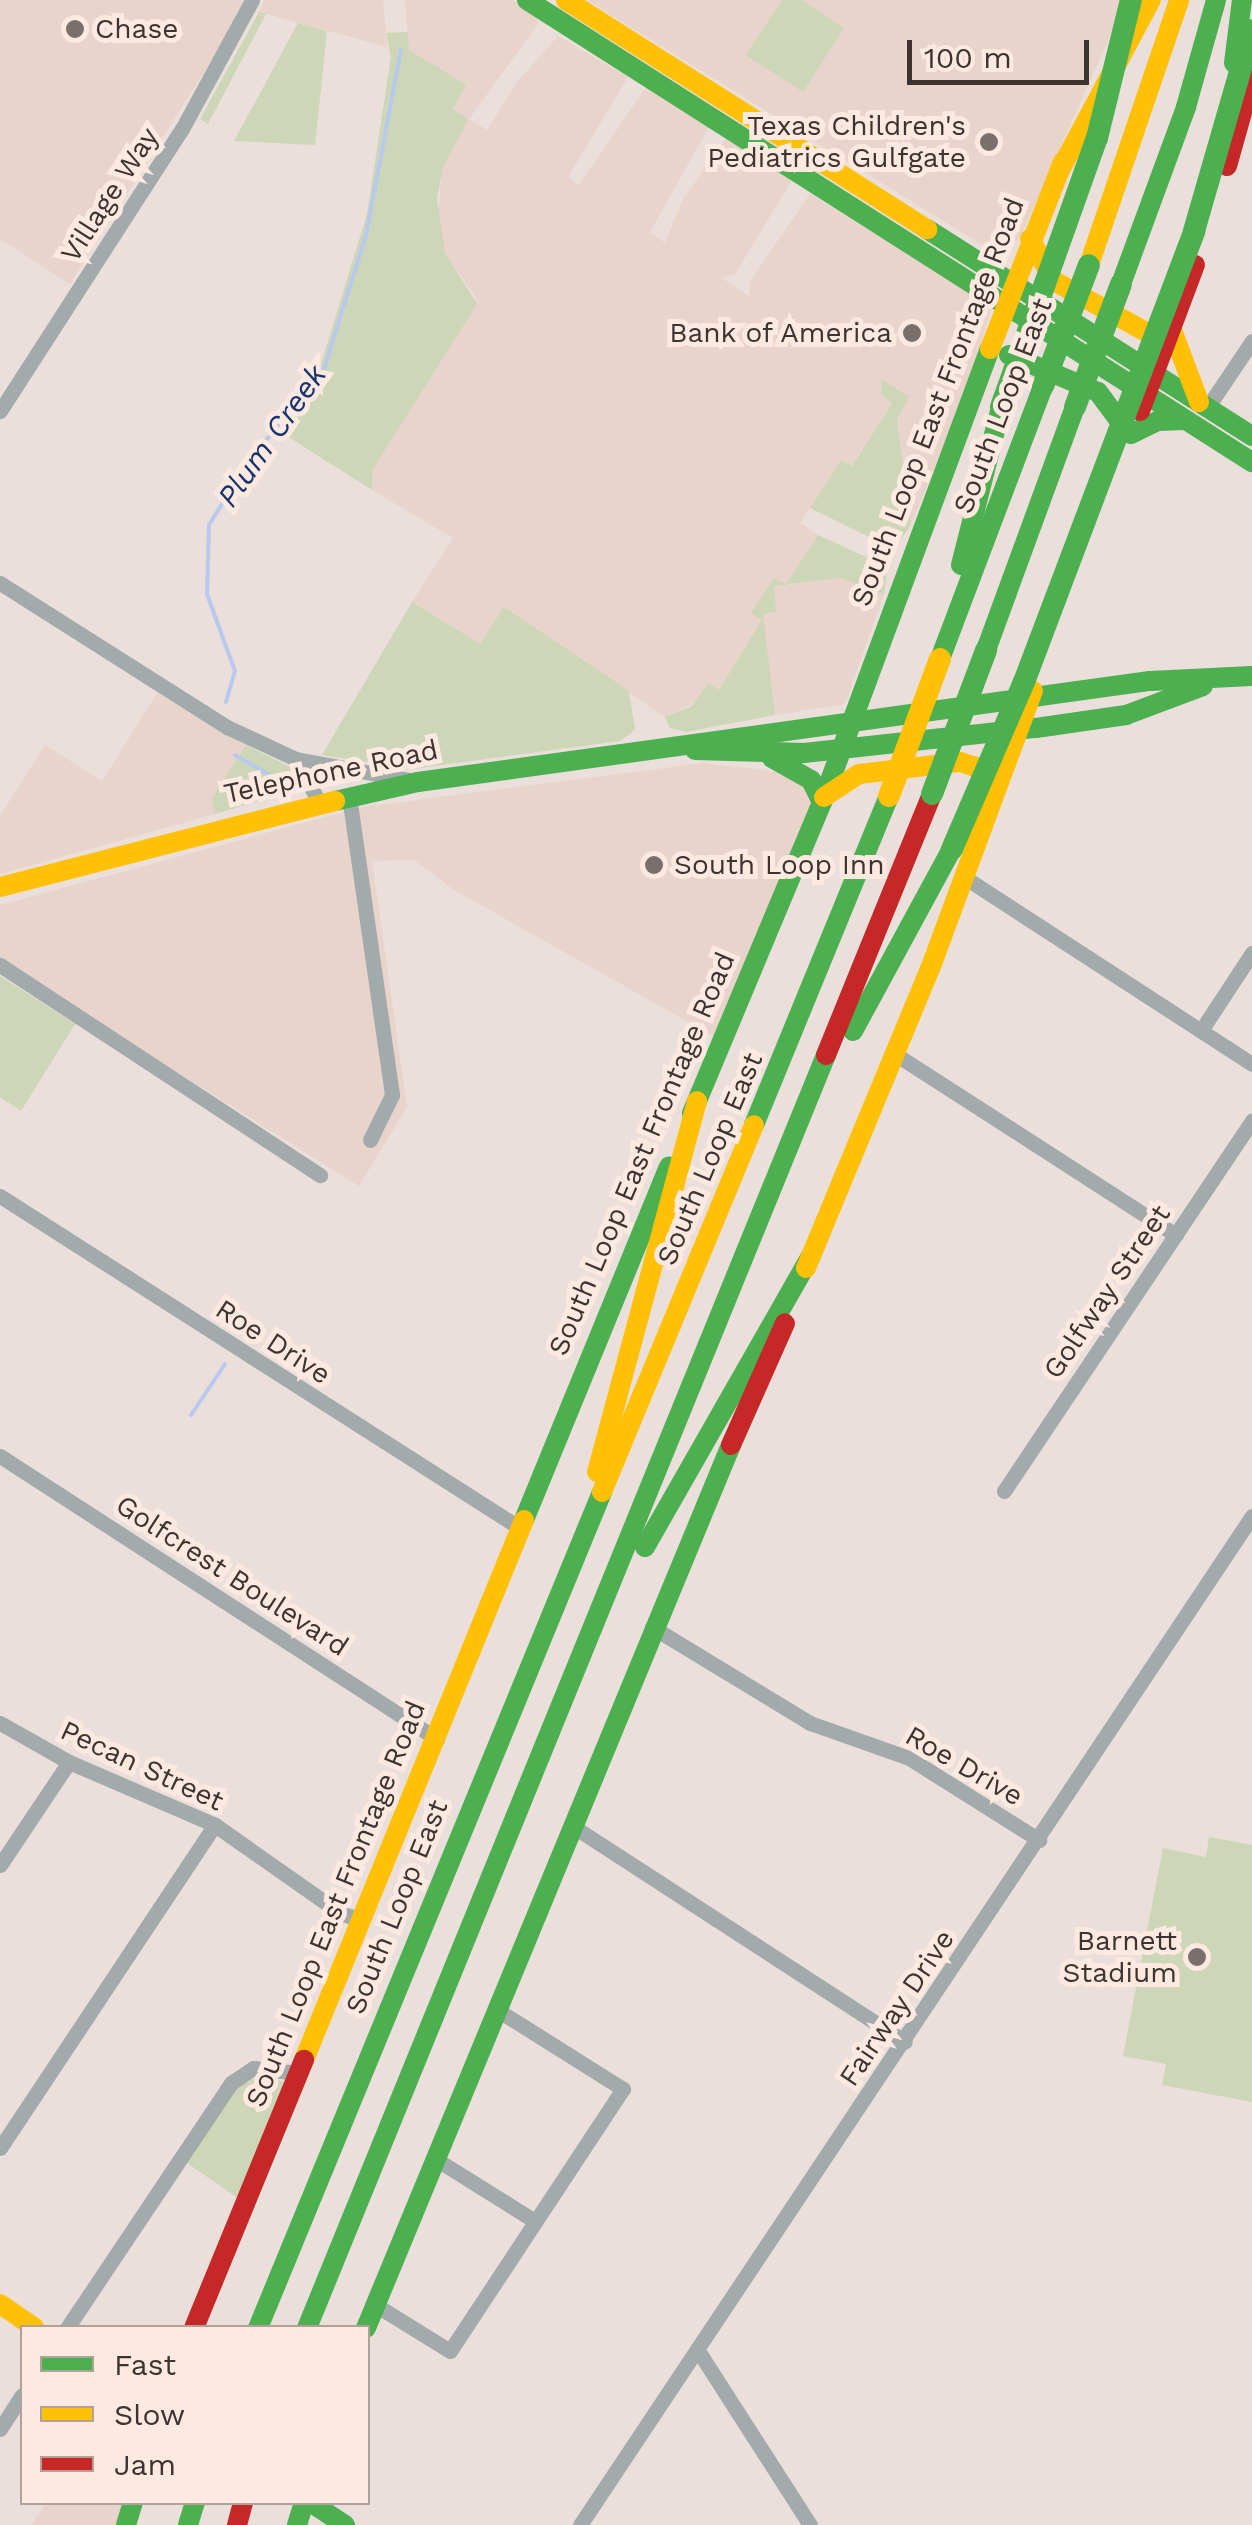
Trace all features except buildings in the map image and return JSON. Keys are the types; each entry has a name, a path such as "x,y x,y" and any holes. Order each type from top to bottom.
{"main road":[{"path":"526,0 561,6 1010,292 1150,386 1252,436"},
{"path":"940,659 1001,406 1091,156 1133,0"},
{"name":"South Loop East Frontage Road","path":"195,2325 520,1528 823,800 1030,240 1133,0"},
{"path":"1058,172 1130,50 1151,0"},
{"name":"South Loop East","path":"259,2325 888,796 1089,265 1179,0"},
{"path":"308,2325 594,1635 932,794 1186,106 1216,0"},
{"path":"1214,208 1242,0"},
{"path":"801,1124 952,850 1024,682 1194,231 1252,30"},
{"path":"367,2325 652,1627 895,1054 1172,330 1214,208 1252,77"},
{"path":"1030,240 1054,281 1148,333 1172,330"},
{"path":"1172,330 1178,359 1198,411 1252,462"},
{"path":"988,359 1028,358 1098,392 1130,436"},
{"path":"1130,436 1158,421 1198,411"},
{"name":"Telephone Road","path":"0,887 318,802 418,782 681,748 852,719 1150,681 1252,676"},
{"name":"Telephone Road","path":"681,748 760,755 1020,730 1126,715 1219,680"},
{"path":"760,755 796,767 823,800 859,774 960,762 982,773 993,798"},
{"path":"580,1547 697,1101"},
{"path":"594,1635 811,1256"},
{"path":"0,2304 32,2325"},
{"path":"312,2505 345,2525"}],"street":[{"name":"Village Way","path":"0,411 189,117 252,0"},
{"path":"1198,411 1252,341"},
{"path":"0,583 227,727 296,758 418,782"},
{"path":"296,758 318,802"},
{"path":"349,796 392,1095 370,1140"},
{"path":"964,878 1252,1064"},
{"path":"1202,1029 1252,953"},
{"path":"0,965 320,1176"},
{"path":"895,1054 1176,1235"},
{"name":"Golfway Street","path":"1004,1490 1252,1120"},
{"name":"Roe Drive","path":"0,1196 520,1528"},
{"name":"Golfcrest Boulevard","path":"0,1456 436,1738"},
{"name":"Fairway Drive","path":"580,2525 1252,1516"},
{"name":"Roe Drive","path":"652,1627 810,1723 910,1758 1039,1840"},
{"name":"Pecan Street","path":"0,1723 69,1762 215,1824 340,1913 362,1920"},
{"path":"0,1866 69,1762"},
{"path":"0,2148 215,1824"},
{"path":"571,1824 905,2042"},
{"path":"374,2304 450,2351 623,2090 496,2009"},
{"path":"69,2325 231,2083 253,2068 299,2073"},
{"path":"434,2158 535,2221"},
{"path":"697,2349 803,2522"},
{"path":"0,2428 20,2398"}],"shaded area":[{"path":"0,0 243,0 218,50 70,284 0,239"},
{"path":"264,0 383,0 387,47 259,12"},
{"path":"405,0 513,0 537,15 538,24 469,119 487,130 517,82 558,36 628,77 568,177 579,185 646,87 709,127 650,232 665,243 683,199 726,139 792,180 735,274 722,278 749,296 750,281 810,194 992,306 970,381 911,525 897,420 908,397 882,382 882,395 892,402 851,467 841,460 800,523 818,535 787,585 841,578 884,594 845,704 775,715 763,620 719,691 665,717 505,608 481,645 412,602 453,538 372,490 373,469 476,298 445,252 438,217 442,168 456,138 453,109 409,50"},
{"path":"587,0 1126,0 1020,238 998,255"},
{"path":"157,693 246,745 212,798 215,814 0,874 0,816 45,745 102,781"},
{"path":"703,763 786,773 801,780 812,802 715,1037 454,890 414,860 372,861 407,1107 359,1186 0,961 0,905 362,807"},
{"path":"45,2505 125,2505 119,2525 31,2525"}],"green space":[{"path":"782,0 802,0 844,28 803,92 746,55"},
{"path":"259,12 266,14 208,124 200,119"},
{"path":"298,23 327,31 315,145 234,141"},
{"path":"408,32 409,50 466,85 453,109 468,119 443,168 437,199 445,252 477,304 373,469 372,490 279,431 321,364 367,214 391,57 386,33"},
{"path":"881,379 909,397 897,420 911,525 894,549 810,508 841,460 852,466 892,403 882,395"},
{"path":"818,535 888,567 884,594 841,578 774,586 776,612 763,614 775,715 686,732 670,728 665,717 692,706 708,683 719,690 762,620 751,613 774,578 786,584"},
{"path":"412,602 480,644 504,607 629,691 635,730 620,741 412,769 322,755"},
{"path":"246,745 290,767 297,774 295,790 215,814 212,798"},
{"path":"0,976 75,1024 21,1111 0,1097"},
{"name":"Barnett Stadium","path":"1209,1837 1252,1845 1252,2102 1162,2085 1166,2064 1123,2056 1163,1848 1206,1857"},
{"path":"260,2075 288,2083 239,2199 187,2163 235,2089"}],"waterway":[{"name":"Plum Creek","path":"226,702 235,671 207,594 209,525 244,468 325,366 366,235 401,50"},
{"name":"Plum Creek","path":"235,755 290,787"},
{"name":"Plum Creek","path":"191,1415 225,1364"}],"traffic: fast":[{"path":"527,0 1252,462"},
{"path":"1001,407 1097,138 1131,0"},
{"path":"1121,284 1186,107 1216,0"},
{"path":"1234,63 1242,0"},
{"path":"952,849 1024,682 1194,231 1252,30"},
{"path":"927,229 1252,436"},
{"path":"1043,386 1089,265"},
{"path":"1075,407 1121,284"},
{"path":"692,1113 824,797 990,349"},
{"path":"1009,355 1098,392 1127,431"},
{"path":"940,659 1043,386"},
{"path":"961,565 1001,407"},
{"path":"986,650 1075,407"},
{"path":"1131,434 1158,421 1185,420"},
{"path":"932,794 986,650"},
{"path":"335,801 418,782 1150,681 1252,676"},
{"path":"695,750 804,753 1036,728 1126,715 1203,686"},
{"path":"772,758 811,780 822,803"},
{"path":"754,1125 889,796"},
{"path":"853,1031 952,849"},
{"path":"308,2325 826,1055"},
{"path":"524,1520 669,1167"},
{"path":"645,1547 811,1256"},
{"path":"367,2325 731,1445"},
{"path":"259,2325 602,1492"},
{"path":"126,2525 132,2505"},
{"path":"188,2525 194,2505"},
{"path":"297,2525 303,2505"},
{"path":"315,2505 345,2525"}],"traffic: slow":[{"path":"566,0 927,229"},
{"path":"1059,172 1151,0"},
{"path":"1089,265 1179,0"},
{"path":"990,349 1063,162"},
{"path":"1030,239 1054,281 1148,333 1172,330 1199,402"},
{"path":"889,796 940,659"},
{"path":"806,1268 933,961 1033,691"},
{"path":"824,797 859,774 960,762 976,767 990,786"},
{"path":"0,887 335,801"},
{"path":"597,1472 697,1101"},
{"path":"602,1492 754,1125"},
{"path":"304,2060 524,1520"},
{"path":"0,2304 31,2325"}],"traffic: jam":[{"path":"1227,166 1252,77"},
{"path":"1140,411 1195,265"},
{"path":"826,1055 932,794"},
{"path":"731,1445 785,1323"},
{"path":"195,2325 304,2060"},
{"path":"237,2525 242,2505"}],"place":[{"name":"Chase","path":"75,29"},
{"name":"Texas Children's Pediatrics Gulfgate","path":"989,142"},
{"name":"Bank of America","path":"912,333"},
{"name":"South Loop Inn","path":"654,865"},
{"name":"Barnett Stadium","path":"1197,1957"}]}
